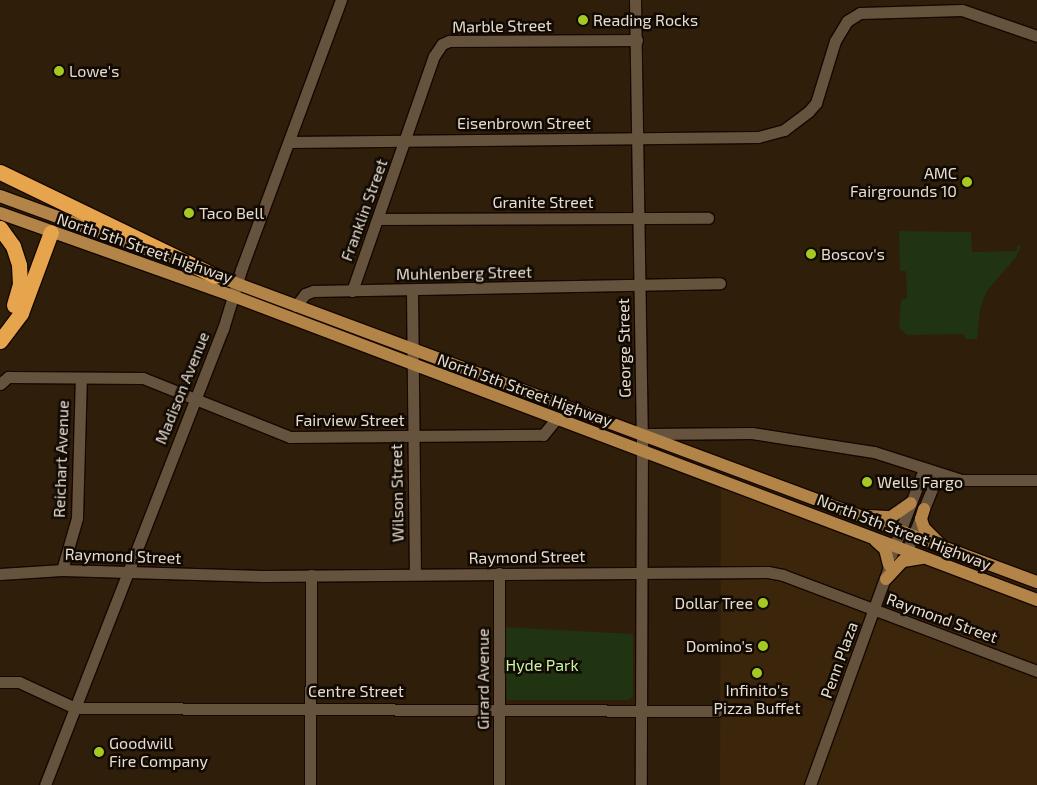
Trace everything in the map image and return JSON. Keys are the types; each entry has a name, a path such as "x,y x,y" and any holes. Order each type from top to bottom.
{"highway":[{"path":"0,172 215,276"},
{"path":"0,228 16,252 20,278 16,303 0,326"},
{"path":"0,340 21,313 51,232"}],"main road":[{"name":"North 5th Street Highway","path":"0,196 215,276 235,290 414,366 642,450 1037,600"},
{"name":"North 5th Street Highway","path":"0,213 51,232 235,290 296,306 1037,582"},
{"path":"50,214 51,232"},
{"path":"859,516 891,517 911,502"},
{"path":"924,508 921,519 924,528 945,549"},
{"path":"867,536 886,549 889,565"},
{"path":"886,579 902,561 924,558"}],"street":[{"name":"Madison Avenue","path":"45,785 235,290 341,0"},
{"name":"George Street","path":"635,0 642,434 641,785"},
{"name":"Eisenbrown Street","path":"290,142 758,137 784,130 809,111 816,103 835,41 847,21 860,13 962,10 1037,36"},
{"name":"Marble Street","path":"406,140 434,56 442,44 637,40"},
{"name":"Franklin Street","path":"352,291 406,140"},
{"name":"Granite Street","path":"378,219 708,218"},
{"name":"Muhlenberg Street","path":"296,306 309,292 720,283"},
{"name":"Wilson Street","path":"412,291 415,574"},
{"name":"Fairview Street","path":"0,384 8,378 143,378 194,397 284,436 543,435 556,419"},
{"name":"Reichart Avenue","path":"62,570 77,518 81,378"},
{"path":"642,434 752,433 874,452 938,474 970,480 1037,480"},
{"name":"Penn Plaza","path":"810,785 886,579 893,546 924,469"},
{"path":"907,551 938,474"},
{"name":"Raymond Street","path":"0,574 62,570 128,571 206,576 641,571 777,574 1037,671"},
{"name":"Girard Avenue","path":"499,573 499,785"},
{"path":"310,785 311,575"},
{"name":"Centre Street","path":"0,682 19,682 75,708 311,707 717,711"}],"shaded area":[{"path":"721,485 790,510 808,521 879,547 896,549 916,561 1037,606 1037,785 720,785"}],"green space":[{"path":"899,231 971,232 972,252 1017,251 1017,246 1021,246 1016,257 986,292 980,310 977,339 966,339 963,334 907,335 899,328 901,300 907,298 906,271 900,271"},
{"name":"Hyde Park","path":"504,627 633,634 633,697 628,700 507,700"}],"place":[{"name":"Reading Rocks","path":"583,20"},
{"name":"Lowe's","path":"59,71"},
{"name":"AMC Fairgrounds 10","path":"967,182"},
{"name":"Taco Bell","path":"189,213"},
{"name":"Boscov's","path":"811,254"},
{"name":"Wells Fargo","path":"867,482"},
{"name":"Dollar Tree","path":"763,603"},
{"name":"Domino's","path":"763,646"},
{"name":"Infinito's Pizza Buffet","path":"757,673"},
{"name":"Goodwill Fire Company","path":"99,752"}]}
